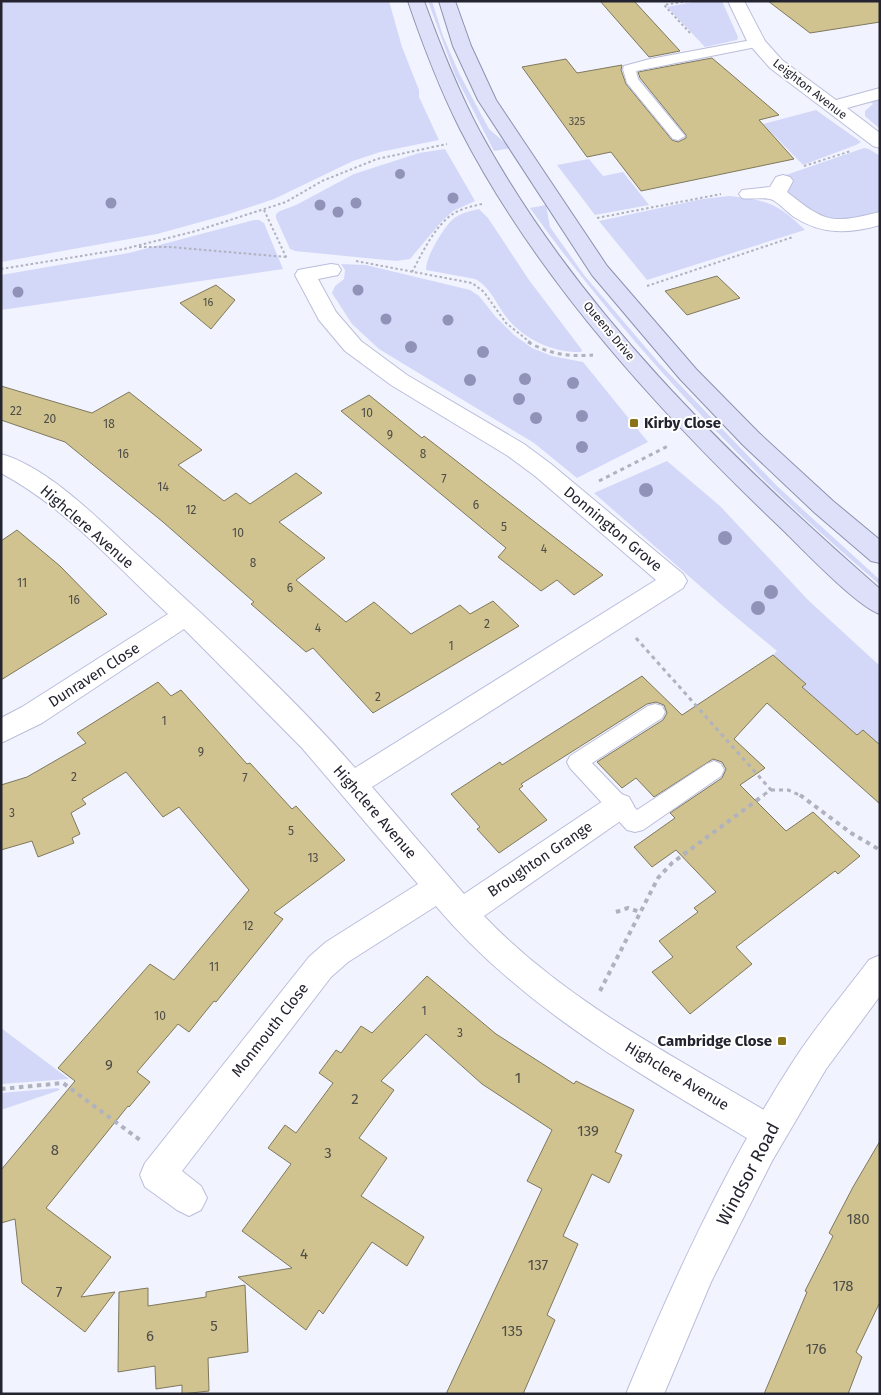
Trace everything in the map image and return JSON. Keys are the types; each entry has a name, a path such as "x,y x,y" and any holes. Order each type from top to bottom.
{"main road":[{"name":"Queens Drive","path":"416,1 428,40 460,114 497,179 567,280 627,353 689,422 798,531 880,604"},
{"path":"447,1 455,29 487,100 600,270 688,374 751,439 824,507 880,554"}],"street":[{"name":"Leighton Avenue","path":"736,1 757,43 776,64 879,141"},
{"path":"832,107 880,93"},
{"path":"749,194 780,187 807,218 830,225 857,225 880,218"},
{"path":"300,266 341,265"},
{"name":"Donnington Grove","path":"300,266 327,315 353,346 399,380 516,450 674,581 352,785"},
{"name":"Highclere Avenue","path":"1,462 22,472 51,494 186,615 294,721 352,785 461,914 490,944 536,985 591,1024 770,1132"},
{"name":"Dunraven Close","path":"1,732 32,715 186,615"},
{"name":"Broughton Grange","path":"461,914 619,806"},
{"name":"Monmouth Close","path":"189,1198 157,1175 320,967 337,952 439,887"},
{"name":"Windsor Road","path":"645,1394 684,1301 770,1132 807,1069 880,970"}],"lane":[{"path":"678,136 632,80 629,69 757,43"},
{"path":"655,712 577,762 636,823 714,770"}],"path":[{"path":"688,1 664,5 708,52"},
{"path":"799,168 879,141"},
{"path":"1,270 133,246 187,234 286,202 322,182 363,164 395,154 452,143"},
{"path":"592,219 724,194"},
{"path":"412,272 447,218 458,212 485,203"},
{"path":"264,210 292,269 300,266"},
{"path":"646,286 830,225"},
{"path":"133,246 286,256 300,266"},
{"path":"341,265 412,272 461,280 479,287 486,293 497,312 508,325 520,336 542,350 570,357 594,354"},
{"path":"572,495 670,446"},
{"path":"771,790 788,790 802,796 852,833 880,850"},
{"path":"616,912 628,908 640,912"},
{"path":"1,1089 63,1084 168,1161"}],"shaded area":[{"path":"1,1 389,1 402,47 419,90 419,97 439,140 380,152 353,161 274,199 226,215 157,234 1,262"},
{"path":"428,1 432,1 443,36 459,73 489,129 511,148 494,151 455,75"},
{"path":"697,1 722,1 738,37 737,40 705,47 667,7"},
{"path":"880,99 880,129 865,116 865,111 873,104 870,102"},
{"path":"816,110 861,142 803,165 763,124"},
{"path":"864,148 880,156 880,211 857,220 823,220 787,195 783,176"},
{"path":"445,149 475,201 453,211 442,221 410,259 396,261 290,249 276,218 276,214 280,211 296,205 354,174 419,153"},
{"path":"589,159 603,176 623,172 649,205 595,215 557,165"},
{"path":"729,196 753,199 771,204 787,214 805,230 647,280 599,221 702,199"},
{"path":"546,205 550,227 584,275 658,362 777,486 880,580 880,585 765,481 702,416 642,349 584,280 530,208"},
{"path":"479,209 488,218 529,280 582,350 581,352 570,352 548,347 528,337 511,323 488,290 475,279 426,270 432,251 449,223 459,215"},
{"path":"254,220 264,223 283,269 1,310 1,275 129,253"},
{"path":"341,264 366,265 470,290 479,296 514,335 532,348 552,356 583,362 648,442 577,478 534,443 379,349 352,324 332,293 335,286 344,279 345,270"},
{"path":"667,461 720,506 808,600 880,666 880,745 863,730 857,735 802,687 806,684 773,655 777,651 594,493"},
{"path":"1,1028 69,1079 1,1084"},
{"path":"58,1088 60,1090 1,1110 1,1093"}],"building":[{"path":"600,1 634,1 680,51 649,57"},
{"path":"768,1 880,1 880,22 810,33"},
{"path":"712,58 779,115 759,120 794,159 641,191 611,152 587,157 522,67 566,59 577,73 622,65 621,70 626,84 672,140 678,142 686,138 686,135 640,78 638,72"},
{"path":"717,276 740,298 687,315 665,291"},
{"path":"216,285 235,300 211,329 180,303"},
{"path":"1,386 92,413 129,392 202,450 178,465 224,501 236,493 250,504 296,473 322,493 279,522 325,558 296,580 346,622 374,602 411,634 460,605 470,614 493,601 519,626 373,713 313,648 306,652 251,604 254,602 163,522 65,442 1,420"},
{"path":"369,395 422,438 424,436 603,575 574,595 557,580 541,591 498,557 506,548 341,411"},
{"path":"17,530 60,566 107,614 1,680 1,541"},
{"path":"773,655 806,684 802,687 857,735 863,730 880,745 880,804 767,703 734,739 765,768 740,785 786,831 813,812 860,856 838,874 835,871 736,947 752,964 690,1014 652,972 673,957 659,941 698,912 694,908 716,892 676,850 652,867 634,847 675,818 670,813 722,778 726,769 722,762 713,759 654,797 636,778 622,788 597,762 663,720 667,713 664,705 656,702 647,704 521,784 523,786 519,789 547,820 499,853 477,829 480,827 451,794 500,762 502,765 642,676 682,715"},
{"path":"158,682 171,696 181,690 247,764 250,763 292,809 296,806 345,860 274,913 283,919 216,1002 214,1001 189,1032 178,1024 137,1072 150,1082 128,1106 46,1208 111,1257 81,1297 115,1292 85,1332 22,1283 15,1219 1,1223 1,1170 75,1081 58,1068 150,964 174,980 249,890 179,807 163,817 126,772 82,799 86,804 71,813 80,834 72,838 74,843 38,857 32,841 1,850 1,785 27,777 86,743 77,733"},
{"path":"427,976 496,1034 574,1084 576,1081 634,1110 615,1152 622,1155 609,1183 592,1174 563,1236 578,1244 547,1315 555,1320 523,1394 446,1394 542,1189 527,1181 552,1130 482,1084 426,1034 381,1081 394,1090 359,1138 387,1158 361,1196 424,1237 407,1266 372,1242 323,1314 319,1310 306,1330 238,1277 292,1268 242,1231 291,1164 268,1148 285,1125 296,1133 333,1083 319,1073 336,1050 341,1053 361,1026 372,1033"},
{"path":"880,1141 880,1302 856,1352 862,1357 848,1394 764,1394 807,1292 805,1291 833,1236 829,1233"},
{"path":"245,1285 248,1352 208,1358 209,1391 182,1394 182,1385 156,1389 155,1366 118,1372 119,1292 148,1288 148,1306 206,1297 206,1292"}],"place":[{"name":"Kirby Close","path":"634,423"},
{"name":"Cambridge Close","path":"782,1041"}]}
